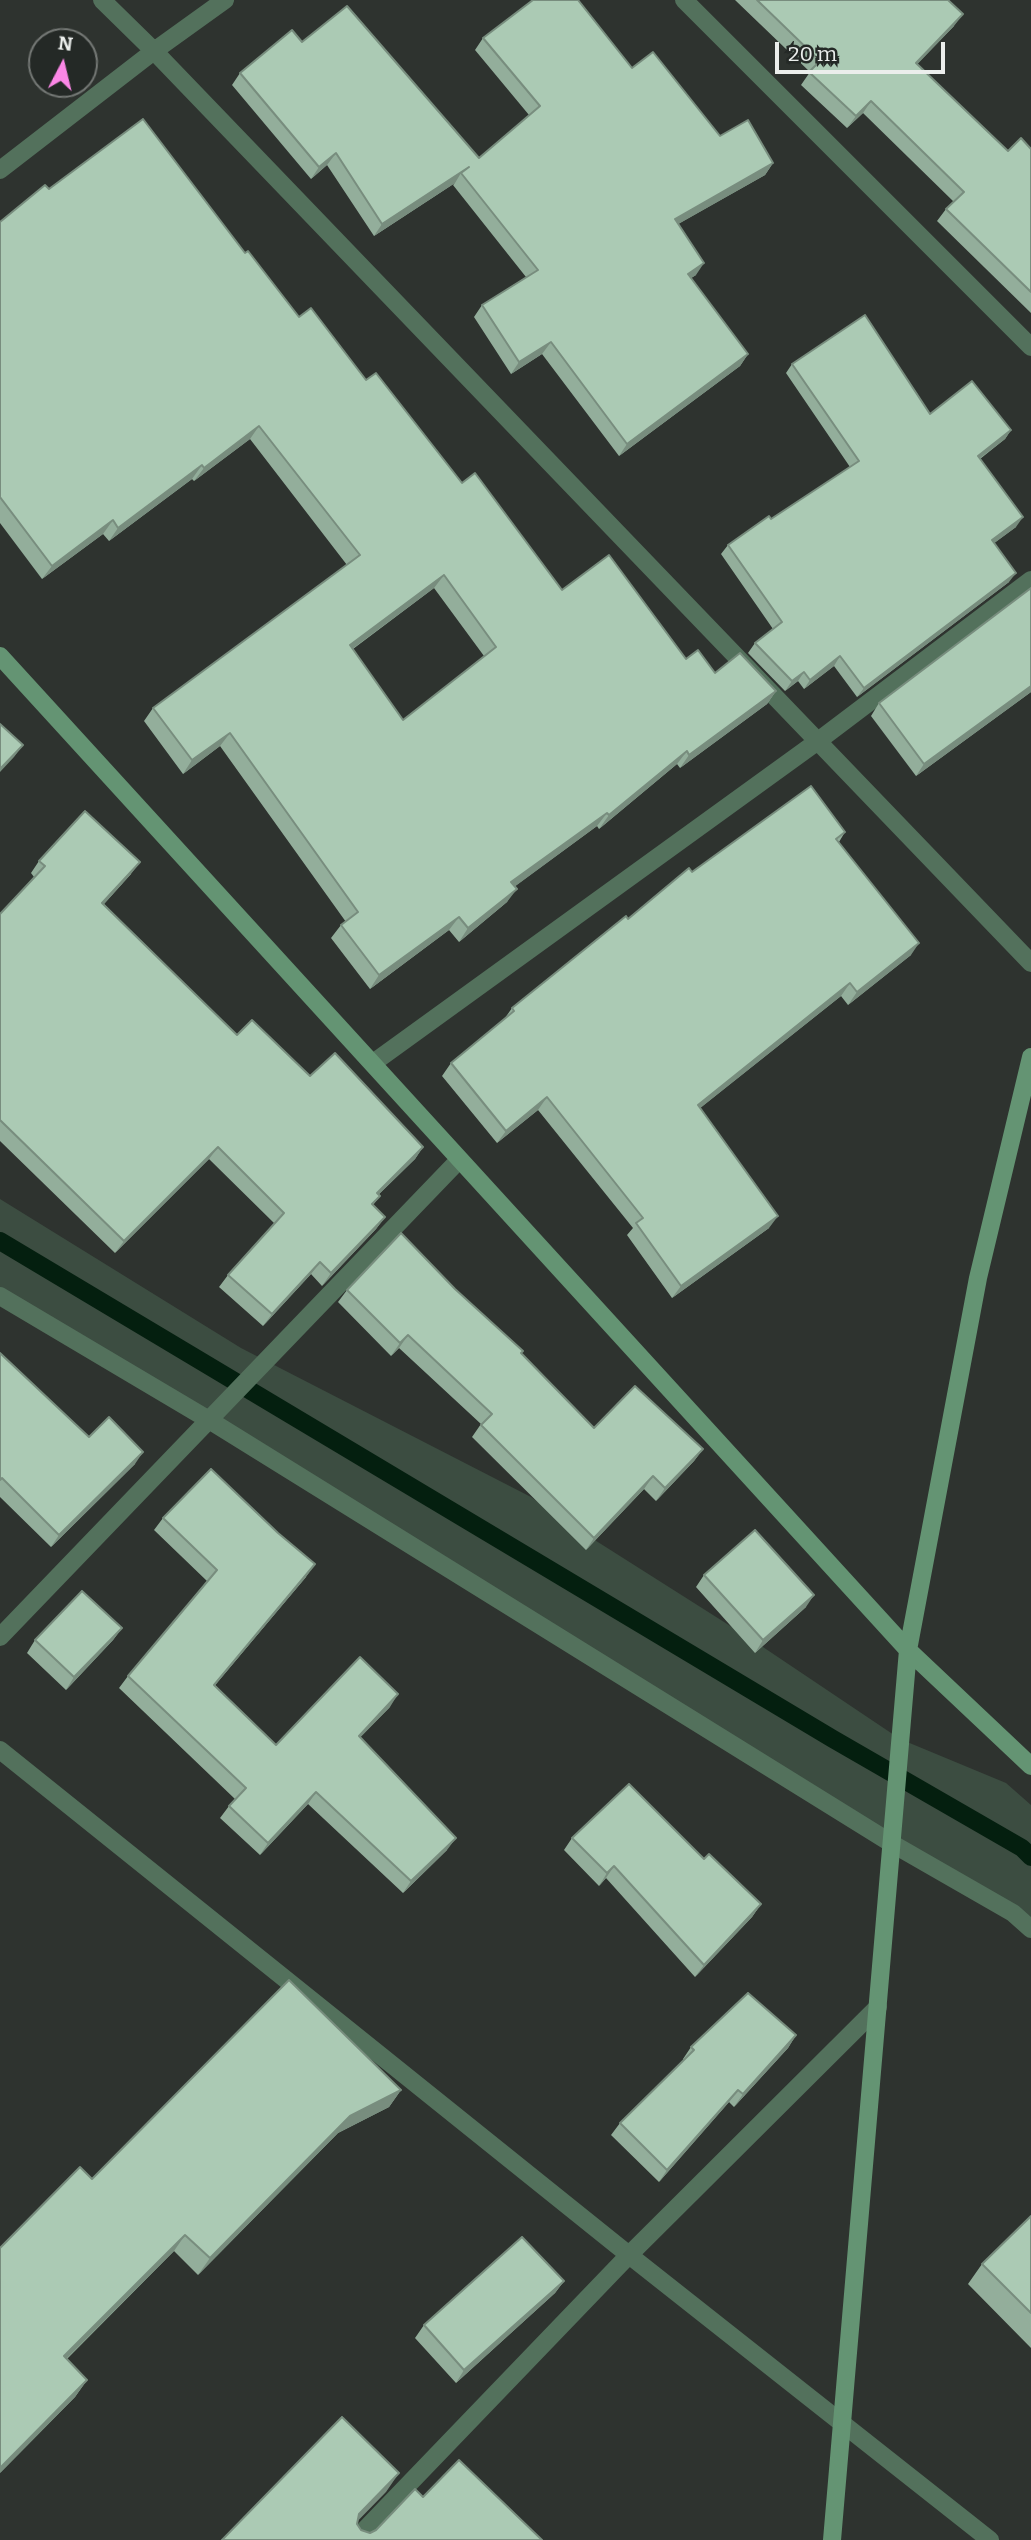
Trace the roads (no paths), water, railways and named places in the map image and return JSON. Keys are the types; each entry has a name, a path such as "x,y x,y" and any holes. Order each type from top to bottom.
{"street":[{"path":"102,0 1031,963"},
{"path":"0,170 153,51 225,0"},
{"path":"684,0 1031,347"},
{"path":"373,1063 818,741 1031,580"},
{"path":"0,656 908,1650 1031,1766"},
{"path":"832,2540 908,1650 978,1278 1031,1057"},
{"path":"0,1637 459,1160"},
{"path":"0,1296 209,1420 891,1843 1013,1913 1031,1929"},
{"path":"0,1750 629,2255 990,2540"},
{"path":"355,2540 629,2255 878,2007"}],"waterway":[{"path":"0,1241 833,1739 1022,1848 1031,1857"}]}
